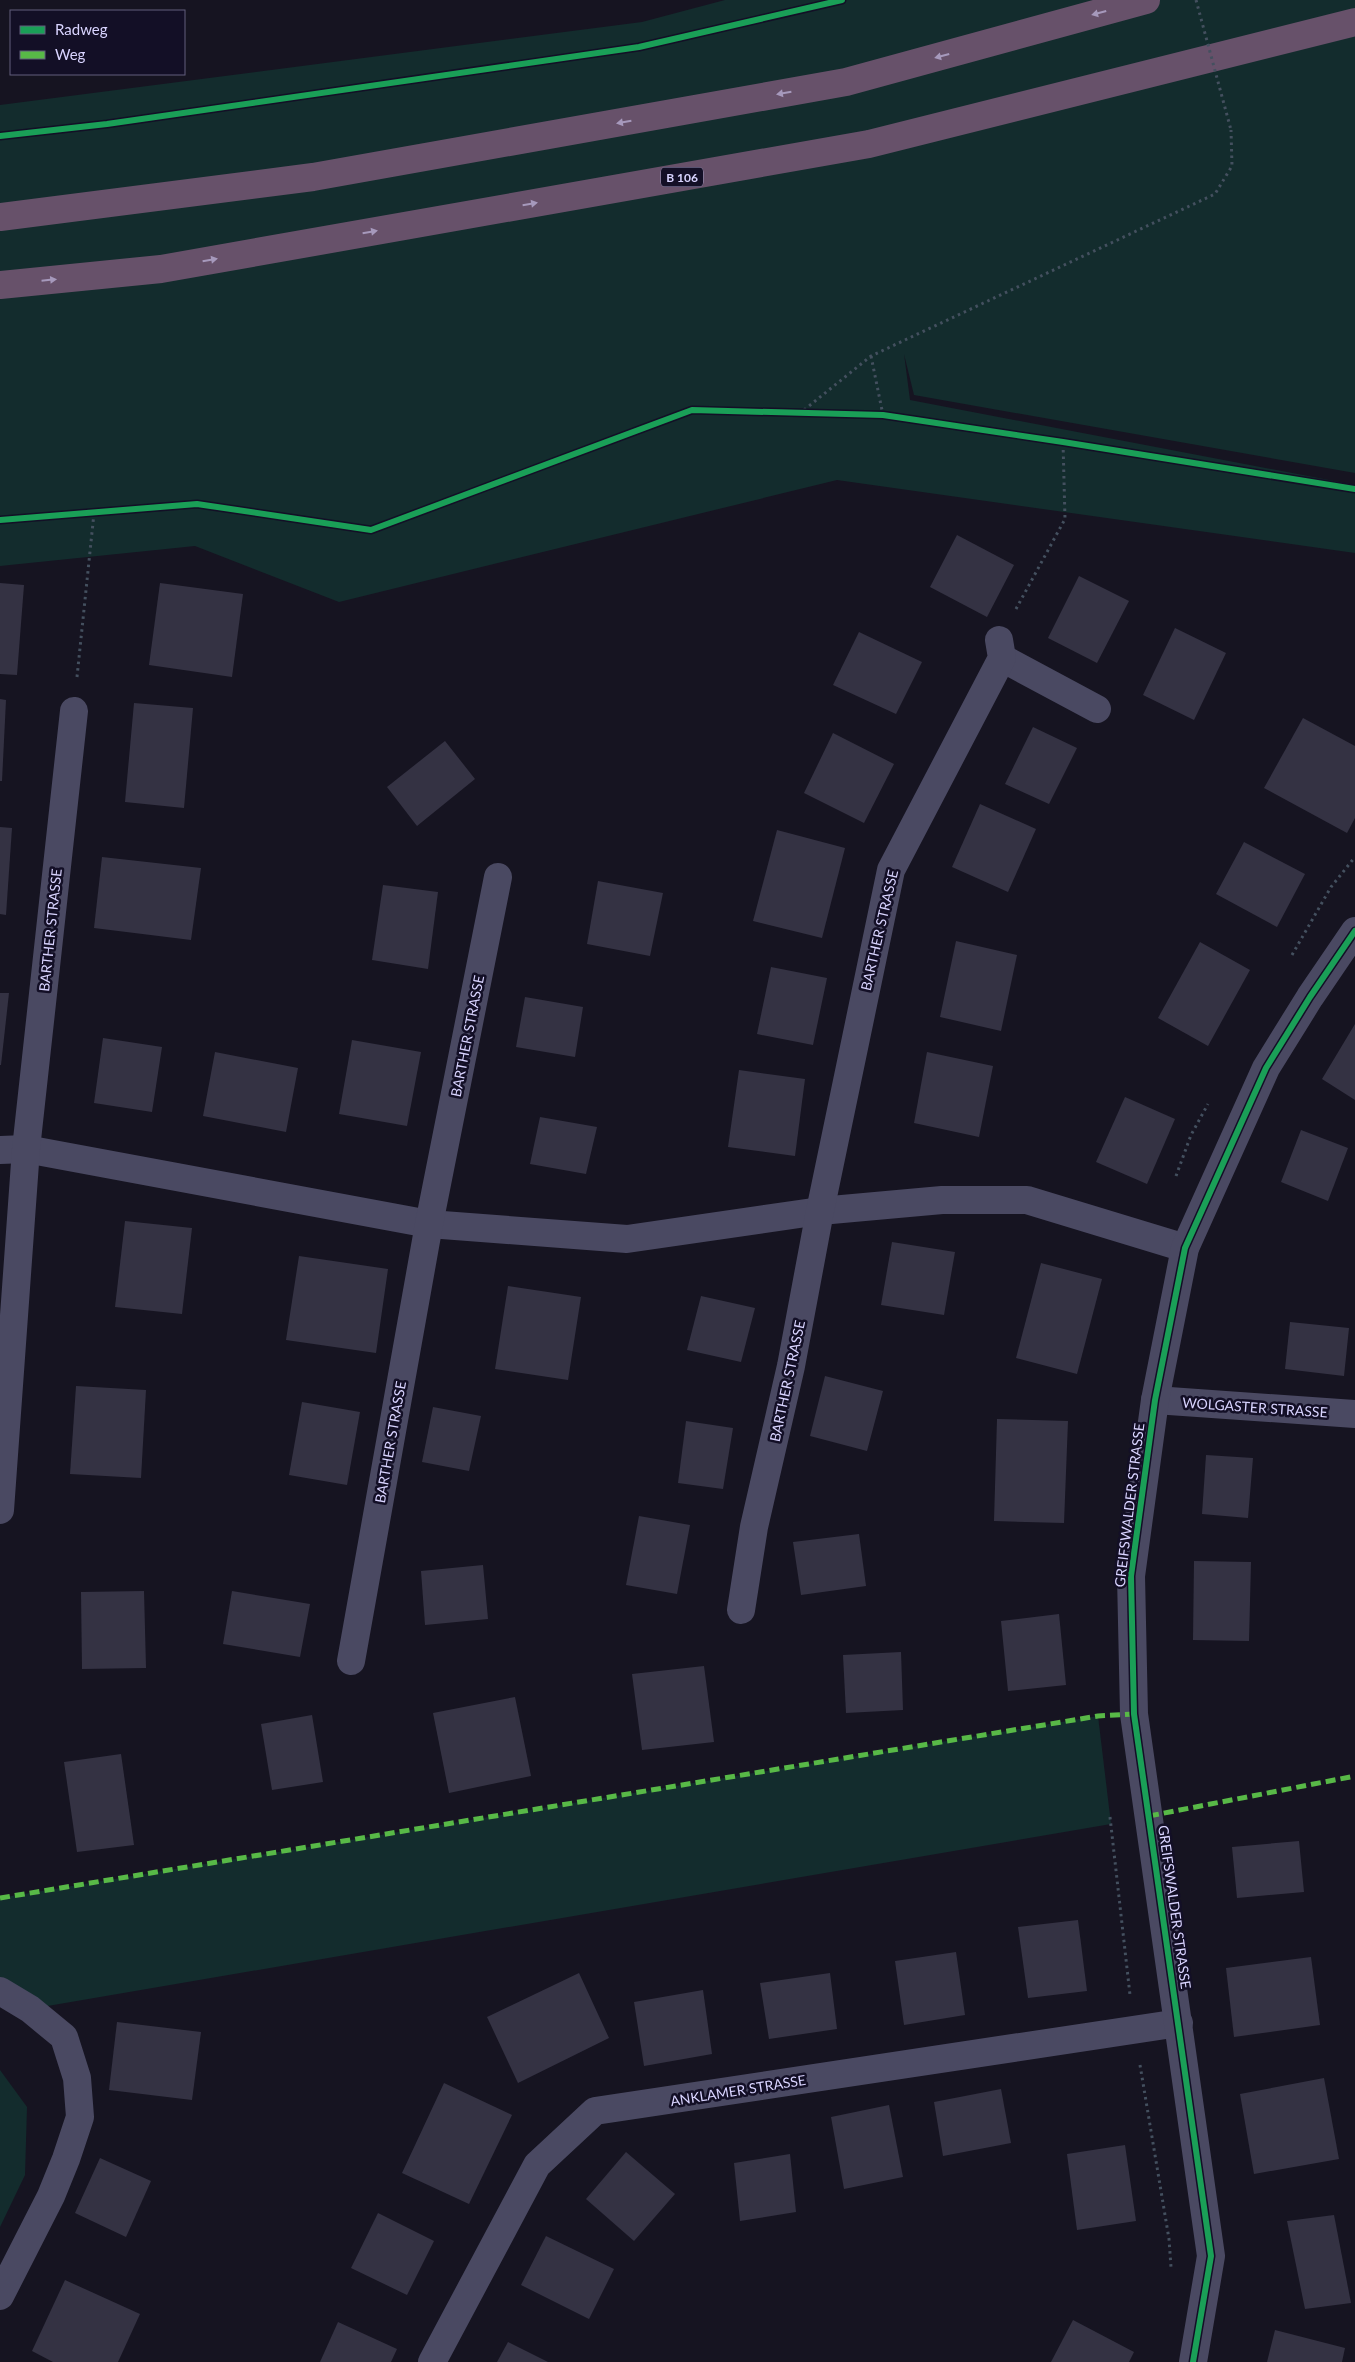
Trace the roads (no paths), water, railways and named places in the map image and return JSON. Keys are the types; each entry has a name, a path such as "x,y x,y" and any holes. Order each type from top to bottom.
{"highway":[{"path":"0,217 313,177 846,82 1146,0"},
{"name":"B 106","path":"0,285 161,269 869,144 1355,22"}],"street":[{"name":"BARTHER STRASSE","path":"741,1610 754,1527 791,1366 820,1211 891,870 1000,649 1097,708"},
{"name":"BARTHER STRASSE","path":"0,1510 13,1149 74,711"},
{"name":"BARTHER STRASSE","path":"350,1661 430,1224 498,877"},
{"name":"GREIFSWALDER STRASSE","path":"1193,2362 1211,2256 1134,1714 1130,1576 1155,1400 1185,1248 1266,1068 1310,997 1355,931"},
{"path":"13,1149 430,1224 627,1239 820,1211 942,1200 1027,1200 1185,1248"},
{"name":"WOLGASTER STRASSE","path":"1155,1400 1355,1414"},
{"path":"0,1991 30,2009 64,2037 77,2078 80,2117 51,2196 0,2296"},
{"name":"ANKLAMER STRASSE","path":"432,2362 537,2165 596,2111 1179,2023"}]}
